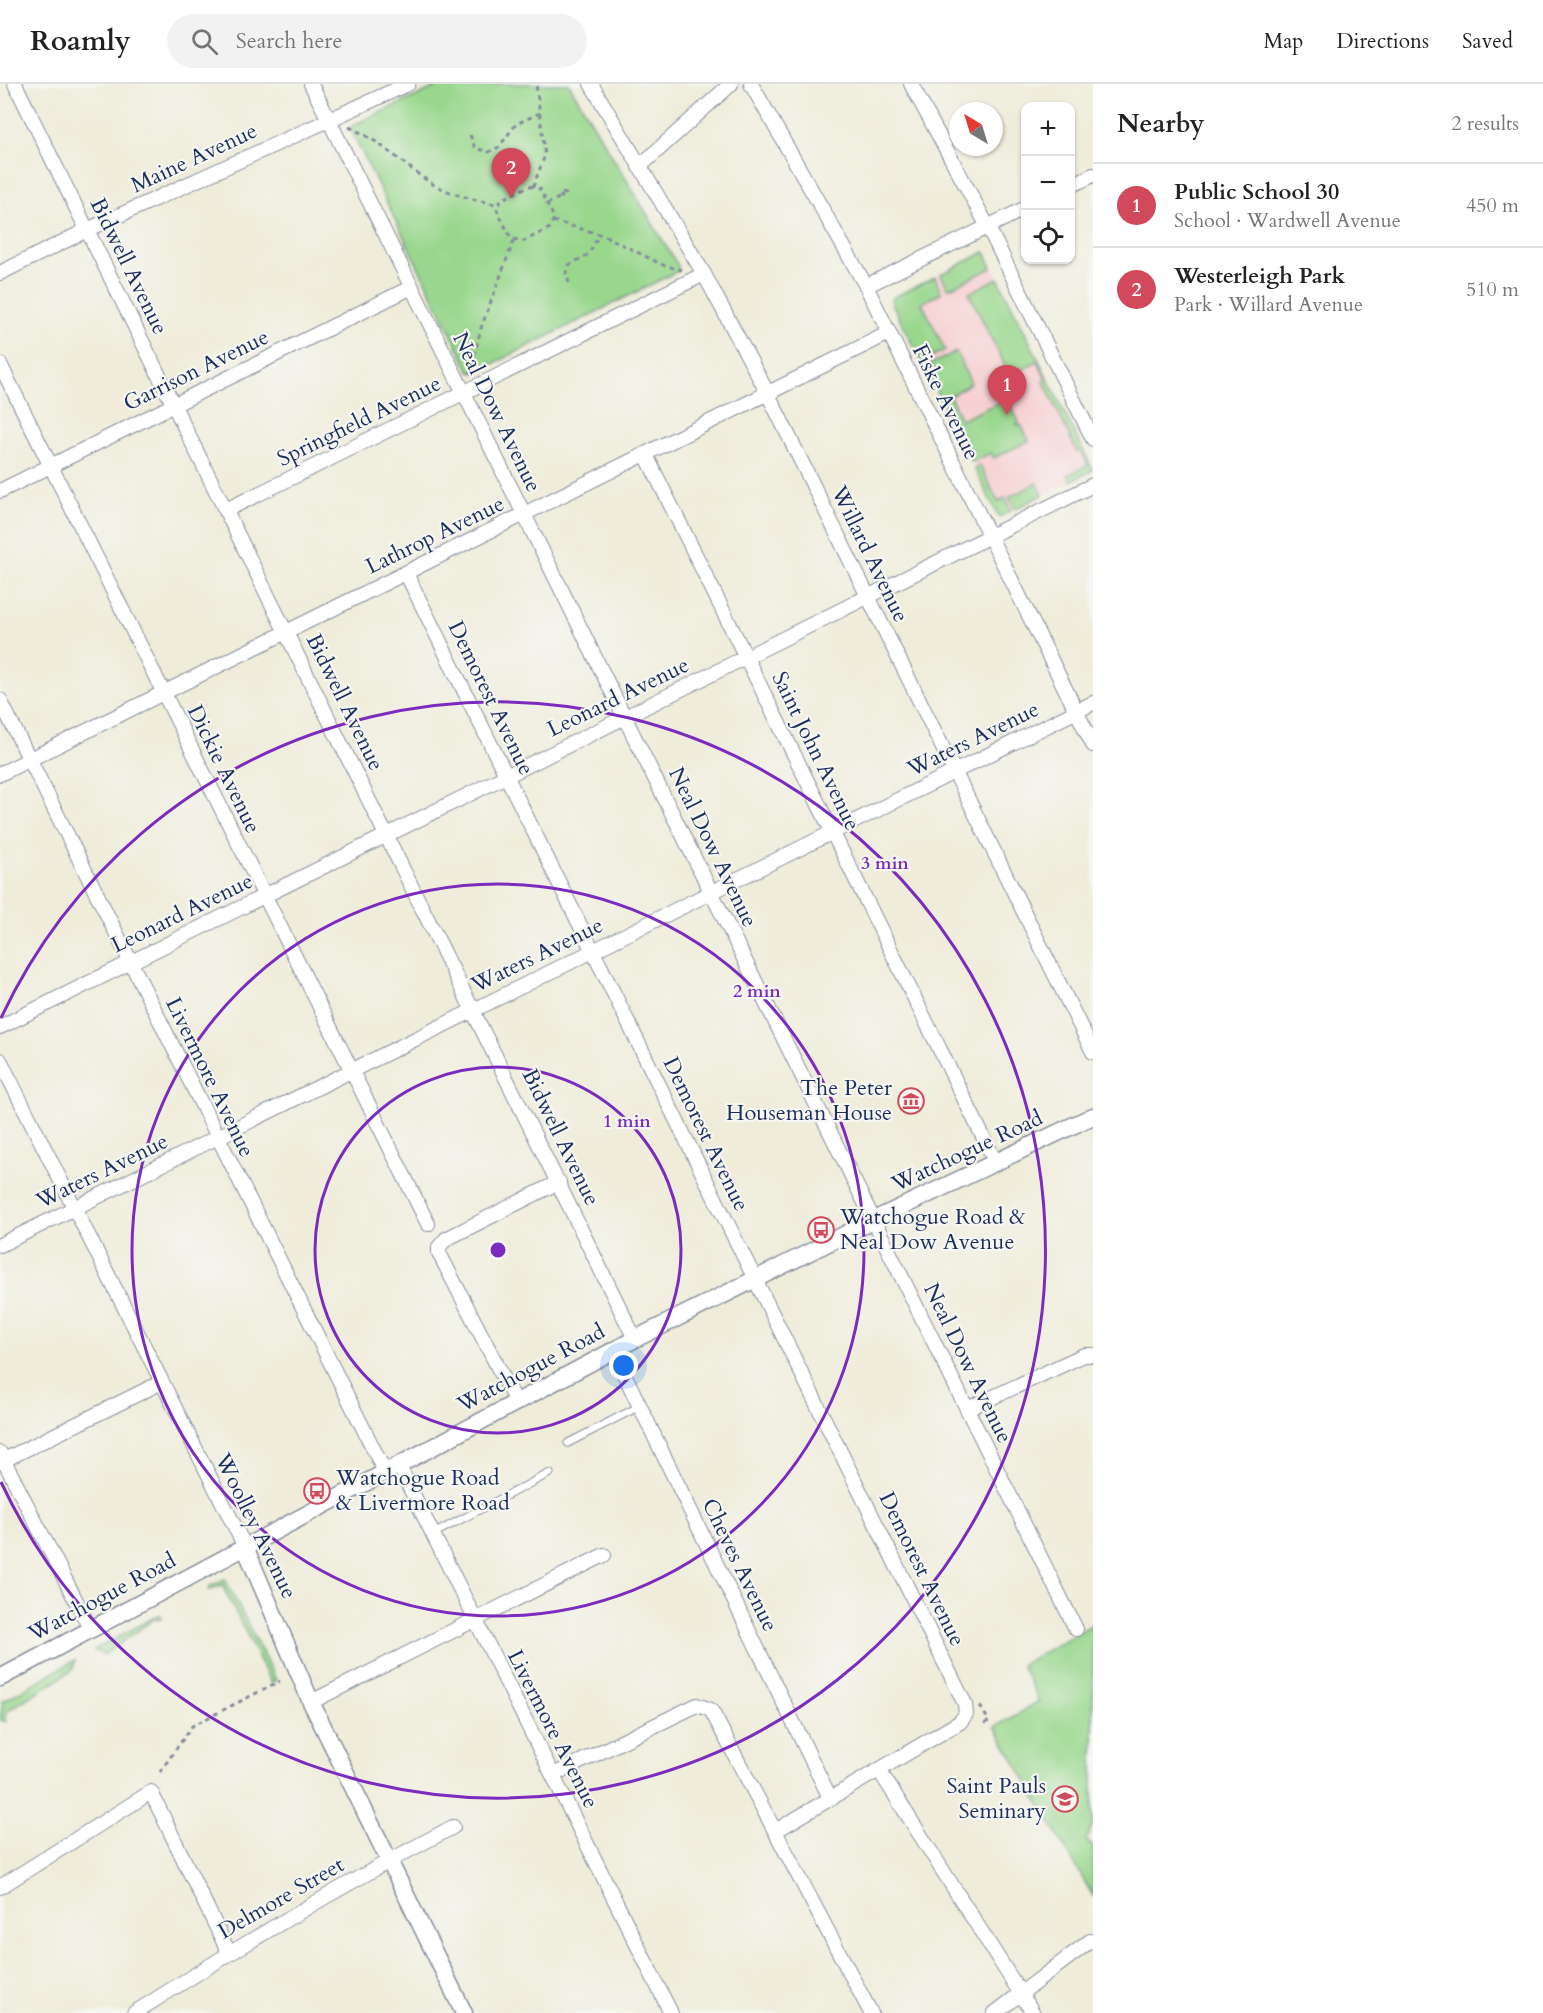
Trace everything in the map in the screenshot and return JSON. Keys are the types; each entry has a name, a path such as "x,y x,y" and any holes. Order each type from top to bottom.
{"street":[{"name":"Bidwell Avenue","path":"15,84 560,1182 635,1339"},
{"name":"Neal Dow Avenue","path":"311,84 1076,1629"},
{"name":"Maine Avenue","path":"0,273 87,230 408,84"},
{"name":"Willard Avenue","path":"591,84 704,274 768,394 1093,1052"},
{"path":"639,167 731,84"},
{"name":"Fiske Avenue","path":"751,84 866,286 1093,745"},
{"path":"911,84 988,227 1093,439"},
{"path":"1075,184 1093,175"},
{"path":"866,286 1022,210"},
{"name":"Springfield Avenue","path":"226,510 704,274"},
{"name":"Garrison Avenue","path":"0,491 412,287"},
{"name":"Lathrop Avenue","path":"0,774 889,333"},
{"name":"Dickie Avenue","path":"0,364 428,1224"},
{"name":"Saint John Avenue","path":"646,454 996,1163"},
{"name":"Leonard Avenue","path":"0,1027 1093,486"},
{"name":"Demorest Avenue","path":"406,573 965,1704 966,1713 960,1722 879,1770"},
{"name":"Livermore Avenue","path":"0,700 217,1138 392,1468 433,1534 671,2013"},
{"name":"Waters Avenue","path":"0,1245 1093,703"},
{"name":"Woolley Avenue","path":"0,1060 244,1547 310,1702 464,2013"},
{"name":"Watchogue Road","path":"0,1678 635,1339 874,1220 1093,1116"},
{"path":"516,1402 439,1253 440,1247 446,1239 560,1182"},
{"name":"Cheves Avenue","path":"613,1351 830,1798"},
{"path":"967,1409 1084,1355 1093,1355"},
{"path":"90,1628 1,1459 160,1383"},
{"path":"310,1702 604,1555"},
{"path":"553,1775 697,1705 705,1706 715,1715 871,2013"},
{"path":"777,1830 879,1770 1033,2013"},
{"path":"1,1886 151,1792 229,1953"},
{"name":"Delmore Street","path":"134,2013 229,1953 388,1860 453,1827"},
{"path":"995,2013 1090,1941"}],"lane":[{"path":"568,1443 639,1406"},
{"path":"433,1534 550,1473"}],"path":[{"path":"533,187 545,155 536,84"},
{"path":"470,135 475,147 489,152 500,147 516,124 540,113"},
{"path":"348,126 372,138 434,185 468,198 499,205"},
{"path":"529,186 533,187 540,189 553,221 550,228 522,242 514,239 497,210 501,200 529,186"},
{"path":"547,204 561,196"},
{"path":"553,221 599,234 663,265 682,270"},
{"path":"569,283 566,273 569,265 589,254 599,234"},
{"path":"470,374 481,328 514,239"},
{"path":"160,1772 192,1726 280,1681"},
{"path":"978,1703 989,1720 982,1725"}],"shaded area":[{"path":"985,252 1093,470 999,517 891,301 894,297"}],"green space":[{"path":"443,84 569,84 678,266 678,271 475,373 470,372 350,128"},
{"path":"985,252 992,268 950,288 947,287 941,274"},
{"path":"935,277 941,293 922,303 945,350 921,362 891,301 894,297"},
{"path":"998,278 1093,470 1071,481 1068,475 1088,465 1081,451 1077,452 1043,380 1046,378 1037,361 999,383 995,376 1007,370 969,293"},
{"path":"956,352 971,383 950,396 961,420 1008,398 1010,402 1005,405 1007,408 1011,406 1019,422 1016,424 1021,425 1029,441 994,458 991,453 972,462 924,367"},
{"path":"980,465 998,502 1005,498 1011,511 999,517 974,468"},
{"path":"1037,483 1043,495 1015,509 1009,497"},
{"path":"225,1579 276,1680 271,1683 222,1585 209,1590 210,1586"},
{"path":"160,1614 162,1618 154,1619 104,1655 94,1650"},
{"name":"Saint Pauls Seminary","path":"1093,1624 1093,1825 1086,1840 1093,1847 1093,1896 995,1727 1039,1701 1021,1665"},
{"path":"75,1660 73,1670 8,1710 5,1716 7,1722 0,1720 3,1701"}],"place":[{"name":"Westerleigh Park","path":"511,198"},
{"name":"Public School 30","path":"1007,415"},
{"name":"The Peter Houseman House","path":"911,1101"},
{"name":"Watchogue Road & Neal Dow Avenue","path":"821,1230"},
{"name":"Watchogue Road & Livermore Road","path":"317,1491"},
{"name":"Saint Pauls Seminary","path":"1065,1799"}]}
